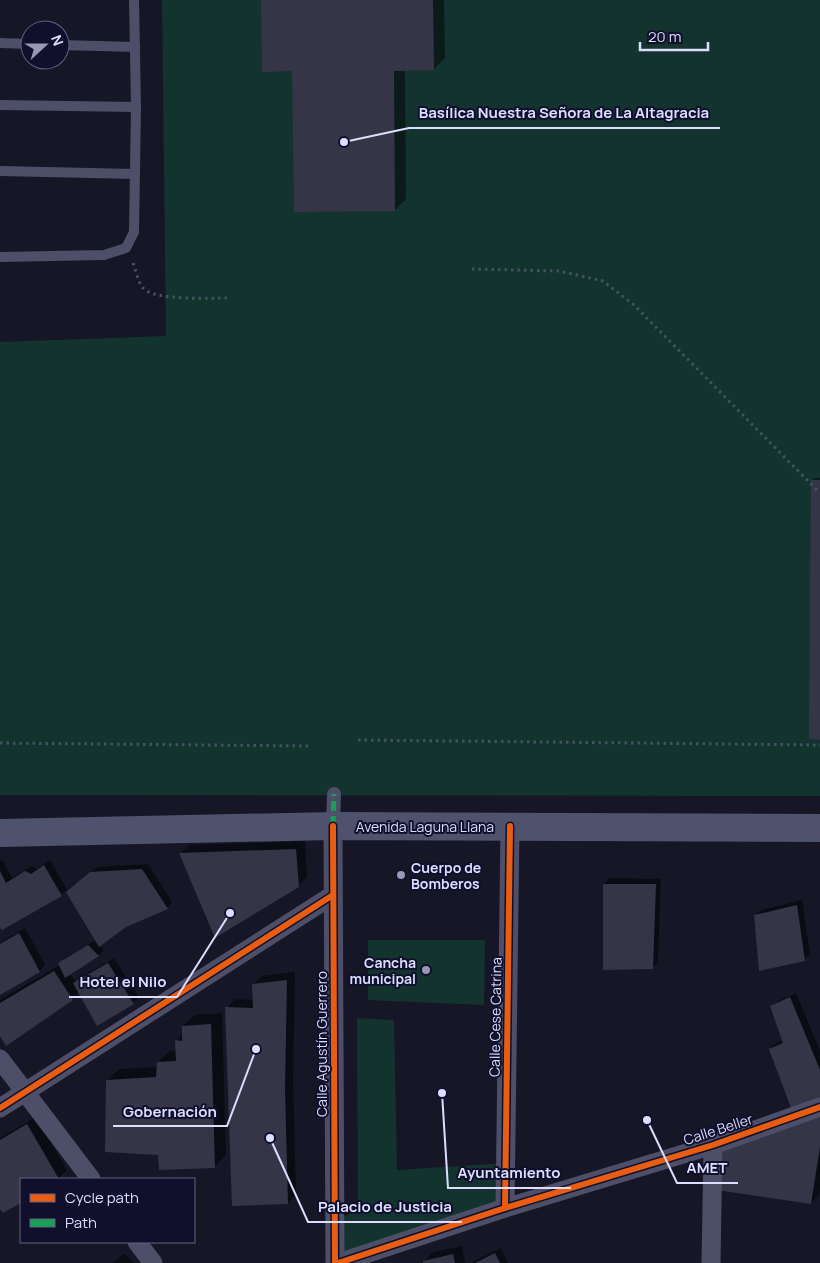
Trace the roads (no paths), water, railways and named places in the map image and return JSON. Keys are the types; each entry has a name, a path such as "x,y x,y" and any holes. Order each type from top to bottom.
{"main road":[{"name":"Avenida Laguna Llana","path":"0,833 332,826 820,828"}],"street":[{"path":"332,826 334,794"},
{"name":"Calle Agustín Guerrero","path":"332,826 336,1263"},
{"name":"Calle Cese Catrina","path":"506,1208 510,826"},
{"path":"0,1108 333,895"},
{"path":"0,1059 90,1178"},
{"name":"Calle Beller","path":"336,1263 506,1208 713,1145 820,1107"},
{"path":"711,1263 713,1145"},
{"path":"138,1243 153,1263"}],"lane":[{"path":"0,256 104,254 126,248 134,232 136,107 134,0"},
{"path":"0,43 20,44"},
{"path":"70,45 135,46"},
{"path":"0,105 136,107"},
{"path":"0,172 135,174"}],"place":[{"name":"Basílica Nuestra Señora de La Altagracia","path":"344,142"},
{"name":"Cuerpo de Bomberos","path":"401,875"},
{"name":"Hotel el Nilo","path":"230,913"},
{"name":"Cancha municipal","path":"426,970"},
{"name":"Gobernación","path":"256,1049"},
{"name":"Ayuntamiento","path":"442,1093"},
{"name":"AMET","path":"647,1120"},
{"name":"Palacio de Justicia","path":"270,1138"}]}
